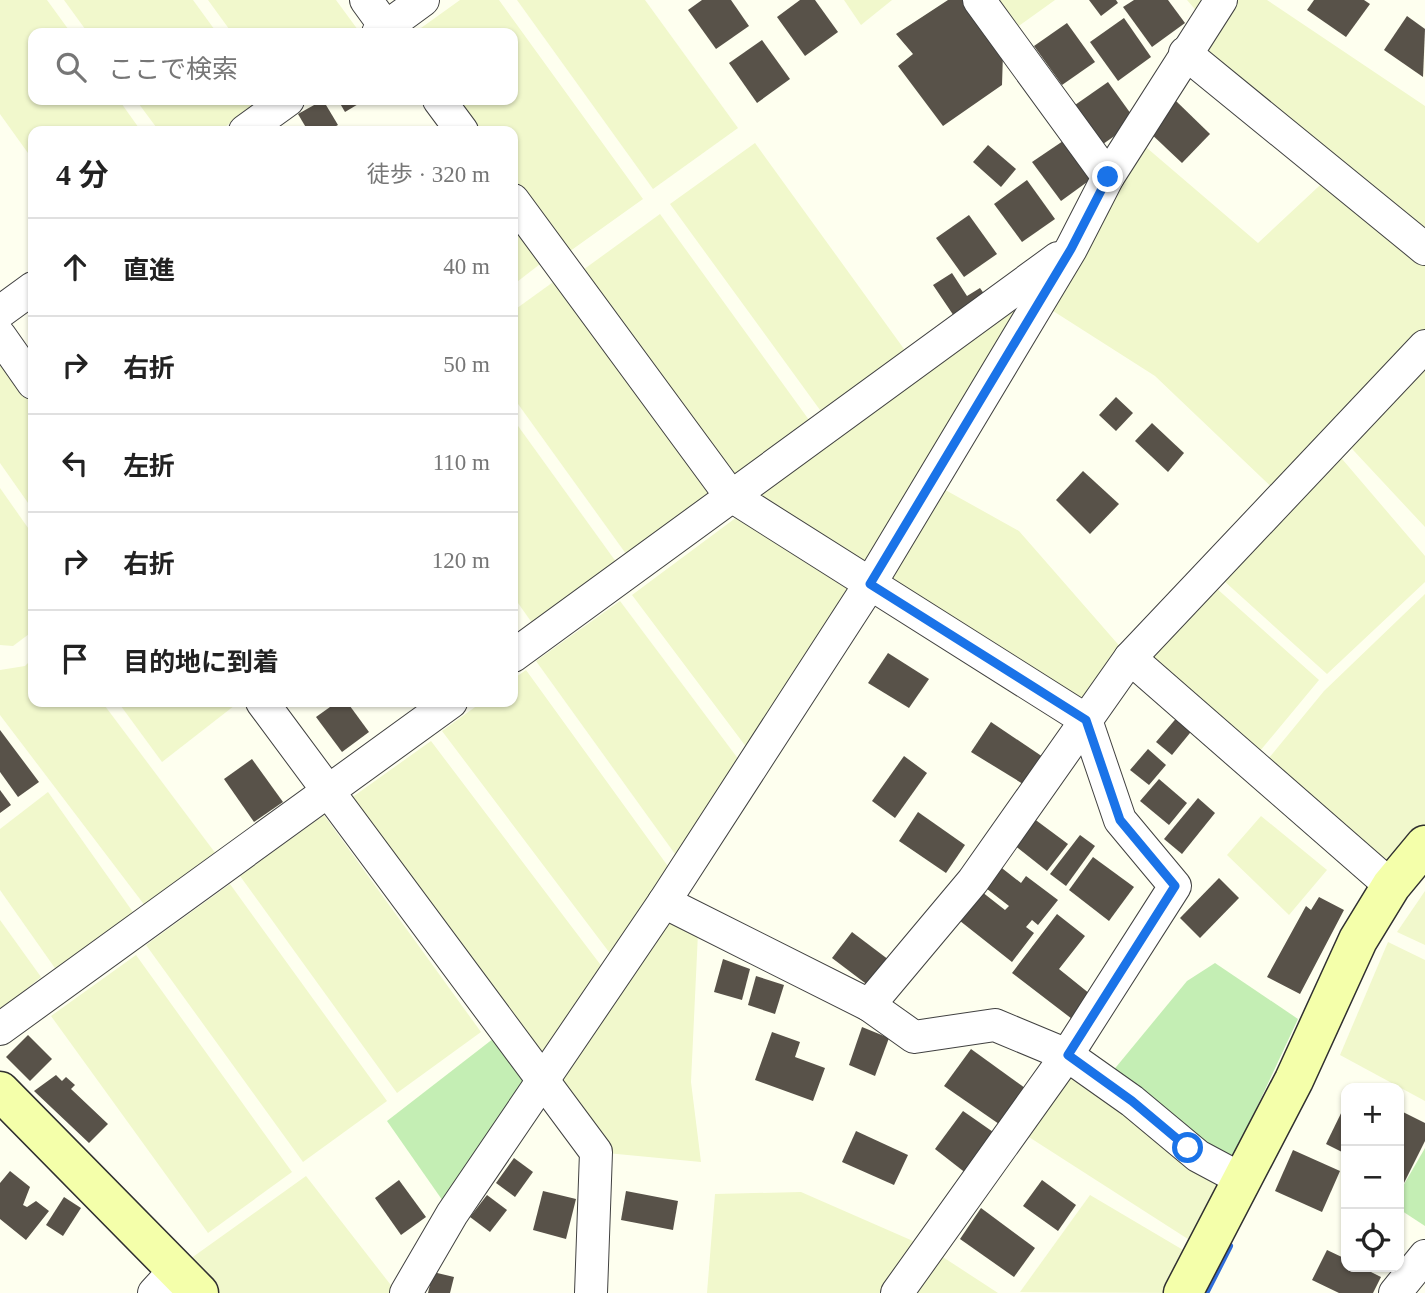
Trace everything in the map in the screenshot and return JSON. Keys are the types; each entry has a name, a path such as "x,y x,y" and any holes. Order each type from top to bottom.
{"street":[{"path":"366,0 383,28"},
{"path":"389,28 424,0"},
{"path":"979,0 1108,177"},
{"path":"406,1293 452,1214 664,902 870,584 1071,249 1108,177 1221,0"},
{"path":"1185,53 1425,250"},
{"path":"252,126 281,105"},
{"path":"443,105 458,126"},
{"path":"518,207 730,495 1086,720 1120,820 1175,886 1068,1055 897,1293"},
{"path":"518,652 730,495 1071,249"},
{"path":"0,312 28,292"},
{"path":"0,336 28,376"},
{"path":"869,1005 973,881 1130,658 1425,346"},
{"path":"1130,658 1391,886"},
{"path":"266,707 542,1083 596,1152 591,1293"},
{"path":"0,1030 444,707"},
{"path":"1183,1293 1294,1080 1358,940 1391,886 1424,849"},
{"path":"664,902 869,1005 914,1037 995,1025 1068,1055 1132,1101 1198,1156 1241,1179"},
{"path":"0,1091 176,1285"},
{"path":"1395,1293 1425,1256"}],"green space":[{"path":"0,0 47,0 67,28 28,28 28,105 123,105 137,126 28,126 28,153 0,114"},
{"path":"64,0 193,0 213,28 84,28"},
{"path":"208,0 336,0 357,28 228,28"},
{"path":"460,0 499,0 643,199 559,259 518,203 518,126 462,126 447,105 518,105 518,28 421,28"},
{"path":"517,0 645,0 738,128 653,189"},
{"path":"844,0 892,0 861,25"},
{"path":"979,0 1055,0 1005,36"},
{"path":"1187,0 1267,0 1425,106 1425,527 1340,436 1331,446 1425,556 1425,582 1327,674 1213,571 1282,497 1155,376 1039,302 1133,136 1258,243 1332,174 1185,53 1206,22"},
{"path":"140,105 256,105 226,126 155,126"},
{"path":"755,143 912,360 828,421 670,204"},
{"path":"518,207 553,254 518,281"},
{"path":"660,214 817,431 733,492 576,275"},
{"path":"1048,266 931,482 1019,531 1130,658 1205,578 1319,680 1250,763 1131,658 1086,720 870,584 756,760 632,595 749,508 730,495"},
{"path":"556,280 713,497 629,558 518,404 518,307"},
{"path":"0,347 28,384 28,503 0,463"},
{"path":"518,426 619,566 535,627 518,603"},
{"path":"0,488 28,528 28,635 13,646 0,645"},
{"path":"1425,594 1425,846 1391,886 1264,764 1324,691"},
{"path":"620,601 748,772 693,879 536,661"},
{"path":"28,663 28,707 106,707 216,854 146,907 0,715 0,670 25,666"},
{"path":"526,670 683,887 698,933 691,1082 701,1162 596,1152 347,801 431,741 609,976 618,964 442,731 475,707 518,707 518,676"},
{"path":"122,707 233,707 162,762"},
{"path":"48,792 135,915 57,971 0,890 0,829"},
{"path":"324,815 481,1032 397,1093 240,876"},
{"path":"1261,816 1327,870 1289,915 1227,855"},
{"path":"230,884 387,1101 303,1162 146,945"},
{"path":"1425,891 1425,945 1397,932"},
{"path":"0,920 41,977 0,1011"},
{"path":"1388,942 1425,960 1425,1101 1404,1090 1404,1083 1392,1083 1340,1055"},
{"path":"136,955 292,1172 208,1233 51,1016"},
{"path":"1215,963 1298,1019 1234,1156 1195,1138 1112,1072 1187,981"},
{"path":"498,1035 538,1090 452,1214 387,1121"},
{"path":"1067,1055 1241,1179 1205,1250 1015,1128"},
{"path":"1425,1148 1425,1226 1404,1212 1404,1184"},
{"path":"306,1176 397,1293 199,1293 176,1269"},
{"path":"801,1192 929,1248 998,1293 707,1293 715,1194"},
{"path":"1090,1195 1200,1260 1182,1293 1020,1292"}],"building":[{"path":"702,0 731,0 749,26 716,49 688,10"},
{"path":"800,0 815,0 838,32 805,56 777,17"},
{"path":"948,0 976,0 1003,53 1002,85 943,126 898,66 913,54 896,34"},
{"path":"1089,0 1116,0 1118,3 1101,16"},
{"path":"1134,0 1168,0 1185,23 1152,47 1123,7"},
{"path":"1314,0 1364,0 1370,4 1346,37 1307,10"},
{"path":"1407,16 1425,29 1423,77 1384,50"},
{"path":"1124,18 1151,57 1118,81 1090,42"},
{"path":"1067,23 1095,62 1062,85 1034,46"},
{"path":"762,40 790,79 757,103 729,63"},
{"path":"1108,82 1136,121 1103,144 1075,105"},
{"path":"1175,100 1210,134 1182,163 1147,130"},
{"path":"314,105 326,105 338,125 305,126 298,114"},
{"path":"341,105 357,105 345,112"},
{"path":"1066,139 1094,177 1061,201 1032,162"},
{"path":"988,145 1016,169 1001,187 973,162"},
{"path":"1027,180 1055,219 1022,242 994,204"},
{"path":"969,215 997,254 964,277 936,238"},
{"path":"952,273 967,296 980,288 987,298 956,319 933,285"},
{"path":"1116,397 1133,413 1116,431 1099,415"},
{"path":"1152,423 1184,453 1168,472 1135,441"},
{"path":"1083,471 1119,504 1090,534 1056,500"},
{"path":"888,653 929,679 909,708 868,683"},
{"path":"330,707 351,707 369,732 342,752 316,717"},
{"path":"1179,715 1194,728 1172,755 1156,742"},
{"path":"991,722 1046,759 1028,787 971,752"},
{"path":"0,730 39,782 18,797 0,772"},
{"path":"1148,749 1166,765 1149,785 1130,770"},
{"path":"904,756 927,773 895,818 872,801"},
{"path":"252,759 283,802 254,822 224,779"},
{"path":"1159,779 1187,803 1169,825 1140,801"},
{"path":"0,790 11,805 0,813"},
{"path":"1198,798 1215,813 1182,854 1164,839"},
{"path":"918,812 965,845 946,873 899,841"},
{"path":"1033,818 1068,844 1047,871 1013,844"},
{"path":"1080,835 1095,846 1066,886 1050,874"},
{"path":"1093,857 1134,887 1109,921 1069,890"},
{"path":"998,865 1021,883 1026,876 1058,900 1038,925 1032,920 1026,927 1034,933 1012,962 955,917 977,888 1005,910 1009,906 982,885"},
{"path":"1219,878 1239,898 1200,938 1180,918"},
{"path":"1319,897 1344,910 1300,994 1267,977 1306,906 1311,910"},
{"path":"1057,914 1085,936 1059,969 1095,998 1076,1022 1012,973"},
{"path":"852,932 889,960 869,986 832,958"},
{"path":"723,959 750,969 742,1000 714,992"},
{"path":"756,976 784,985 775,1014 748,1005"},
{"path":"862,1027 889,1038 875,1076 849,1065"},
{"path":"772,1032 800,1042 795,1057 825,1068 813,1101 755,1080"},
{"path":"28,1035 52,1059 30,1081 6,1057"},
{"path":"971,1049 1025,1088 999,1124 944,1086"},
{"path":"56,1075 62,1081 66,1077 75,1085 71,1089 108,1124 89,1143 34,1091"},
{"path":"963,1111 996,1134 967,1174 935,1149"},
{"path":"1404,1112 1425,1123 1425,1141 1404,1183"},
{"path":"1341,1113 1341,1152 1326,1144"},
{"path":"856,1131 908,1155 894,1185 842,1162"},
{"path":"1293,1150 1340,1171 1322,1212 1275,1191"},
{"path":"514,1158 533,1172 515,1197 496,1183"},
{"path":"10,1171 30,1187 23,1205 27,1207 36,1201 49,1211 26,1240 0,1219 0,1183"},
{"path":"399,1180 426,1217 401,1235 375,1198"},
{"path":"1042,1180 1076,1205 1058,1231 1023,1206"},
{"path":"543,1191 576,1199 566,1239 533,1230"},
{"path":"626,1191 678,1201 673,1230 621,1220"},
{"path":"487,1195 507,1210 490,1232 470,1217"},
{"path":"64,1197 81,1208 63,1236 46,1225"},
{"path":"981,1208 1035,1248 1014,1277 960,1239"},
{"path":"1327,1250 1341,1257 1341,1272 1371,1272 1381,1277 1373,1293 1339,1293 1312,1280"},
{"path":"433,1272 454,1277 450,1293 428,1293"}],"waterway":[{"path":"1205,1293 1229,1246"}],"route":[{"path":"1108,177 1071,249 870,584 1086,720 1120,820 1175,886 1068,1055 1132,1101 1188,1148"}]}
